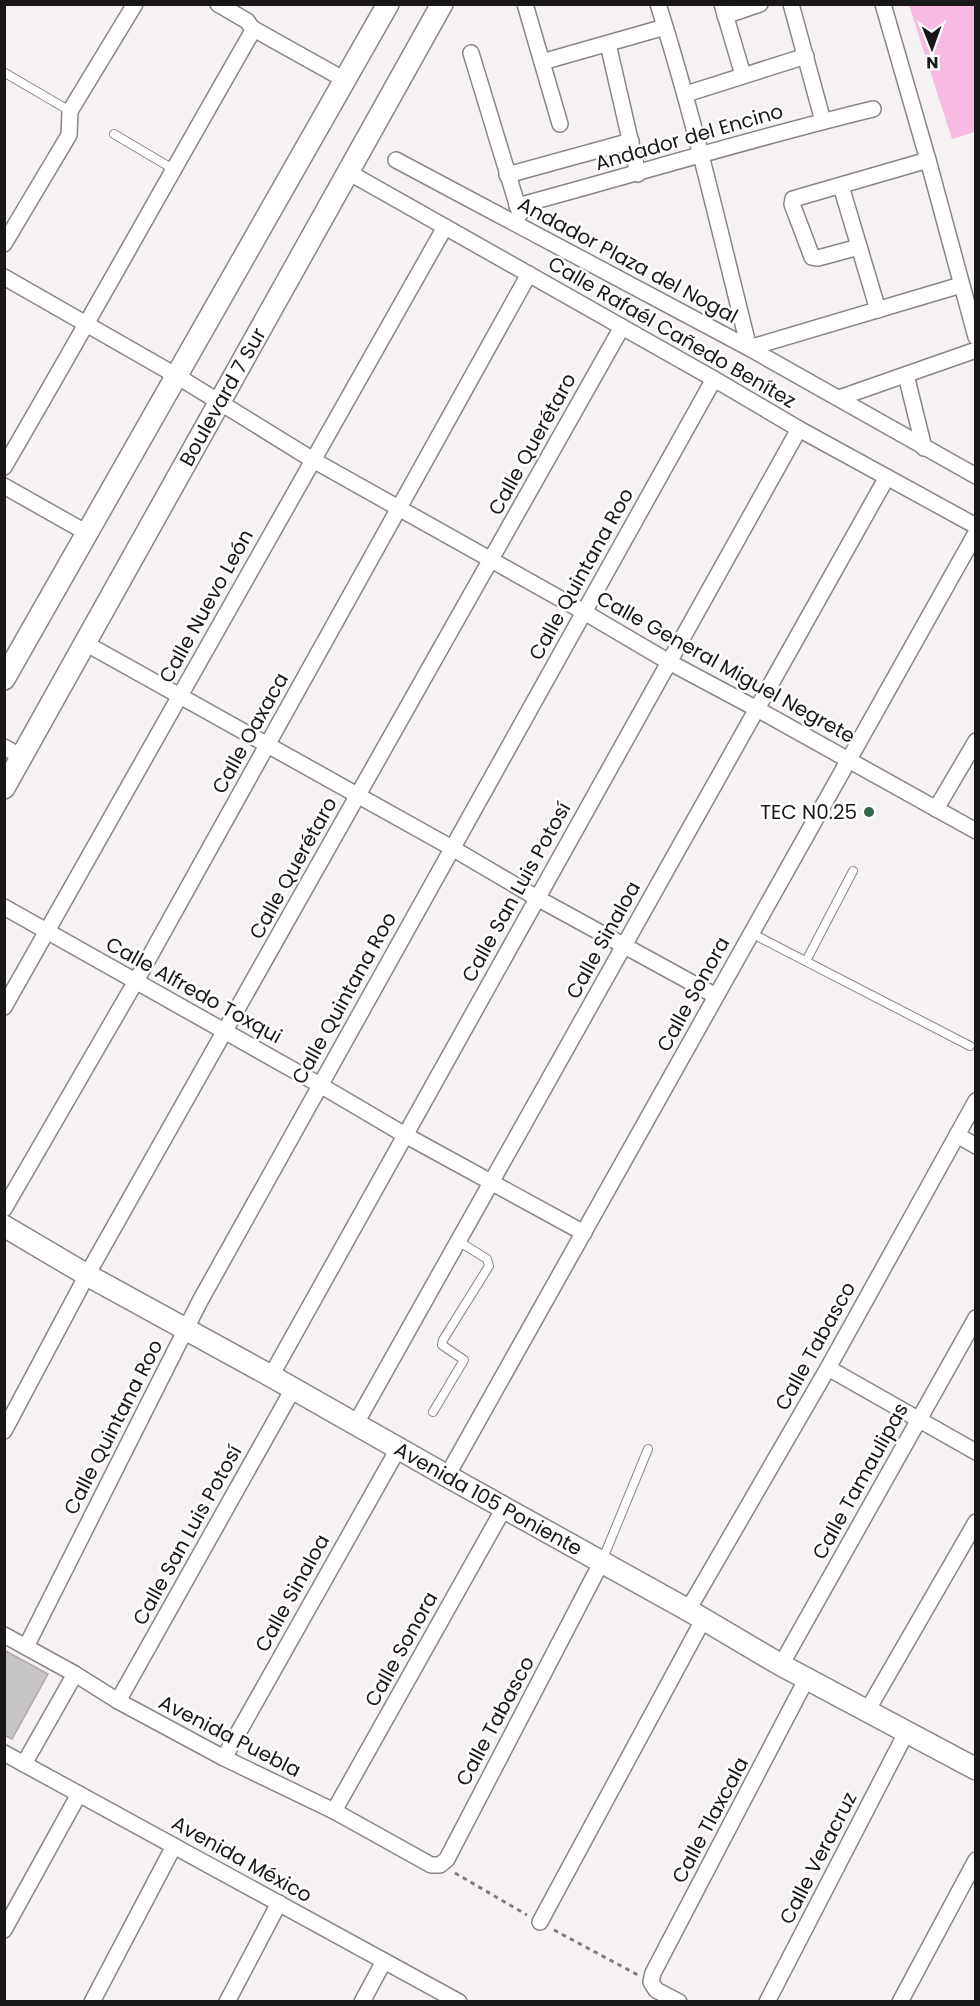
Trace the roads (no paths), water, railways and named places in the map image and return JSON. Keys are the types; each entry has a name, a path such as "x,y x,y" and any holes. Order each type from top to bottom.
{"street":[{"path":"4,244 69,135 70,111 135,4"},
{"path":"218,4 247,21 252,28 345,80"},
{"path":"4,679 388,4"},
{"name":"Boulevard 7 Sur","path":"6,782 13,752 85,643 442,4"},
{"path":"525,4 560,124"},
{"path":"658,4 686,94 699,154 749,348 961,285"},
{"path":"743,75 723,10 760,4"},
{"path":"791,4 824,121"},
{"path":"883,4 928,160 975,337"},
{"path":"542,62 665,27"},
{"path":"4,466 87,324 252,28"},
{"path":"608,44 638,174"},
{"path":"471,53 524,229"},
{"path":"686,94 806,56"},
{"name":"Andador del Encino","path":"517,206 638,174 699,154 873,109"},
{"path":"507,175 631,141"},
{"name":"Andador Plaza del Nogal","path":"396,160 749,348 975,476"},
{"path":"859,247 818,258 812,257 792,204 793,200 928,160"},
{"name":"Calle Rafaél Cañedo Benítez","path":"348,172 799,429 975,526"},
{"path":"841,186 878,310"},
{"name":"Calle Nuevo León","path":"4,1006 445,227"},
{"name":"Calle Oaxaca","path":"4,1209 136,981 529,274"},
{"name":"Calle General Miguel Negrete","path":"4,277 177,376 313,460 669,662 975,831"},
{"name":"Calle Querétaro","path":"4,1431 87,1275 622,327"},
{"path":"839,398 975,350"},
{"path":"906,375 924,448"},
{"name":"Calle Quintana Roo","path":"26,1647 186,1328 714,379"},
{"name":"Calle San Luis Potosí","path":"271,1376 799,429"},
{"name":"Calle Sinaloa","path":"355,1425 887,477"},
{"path":"4,486 87,533"},
{"name":"Calle Sonora","path":"447,1476 975,533"},
{"path":"85,643 537,898 716,996"},
{"path":"936,809 975,741"},
{"name":"Calle Alfredo Toxqui","path":"4,908 320,1084 405,1135 584,1233"},
{"name":"Calle Tabasco","path":"696,1615 828,1368 975,1101"},
{"path":"957,1135 975,1146"},
{"name":"Avenida 105 Poniente","path":"4,1226 87,1275 186,1328 781,1665 975,1769"},
{"name":"Calle Tamaulipas","path":"781,1665 975,1318"},
{"path":"828,1368 975,1452"},
{"name":"Calle San Luis Potosí","path":"118,1701 293,1389"},
{"name":"Calle Sinaloa","path":"224,1758 398,1449"},
{"name":"Calle Sonora","path":"334,1811 504,1508"},
{"path":"867,1711 975,1522"},
{"name":"Calle Tabasco","path":"440,1865 447,1859 602,1563"},
{"path":"540,1922 696,1615"},
{"name":"Avenida Puebla","path":"4,1635 75,1674 118,1701 224,1758 334,1811 431,1865 440,1865"},
{"path":"24,1764 75,1674"},
{"name":"Calle Tlaxcala","path":"679,2001 656,1990 651,1982 653,1973 807,1678"},
{"name":"Calle Veracruz","path":"767,2001 906,1733"},
{"name":"Avenida México","path":"4,1753 459,2001"},
{"path":"4,1930 79,1794"},
{"path":"92,2001 174,1846"},
{"path":"900,2001 975,1860"},
{"path":"227,2001 279,1904"},
{"path":"362,2001 384,1961"}],"lane":[{"path":"5,73 70,111"},
{"path":"114,134 173,169"},
{"path":"806,961 853,871"},
{"path":"752,933 970,1046"},
{"path":"433,1412 464,1360 442,1345 443,1340 489,1266 487,1259 458,1241"},
{"path":"602,1563 648,1449"}],"place":[{"name":"TEC N0.25","path":"869,812"}]}
